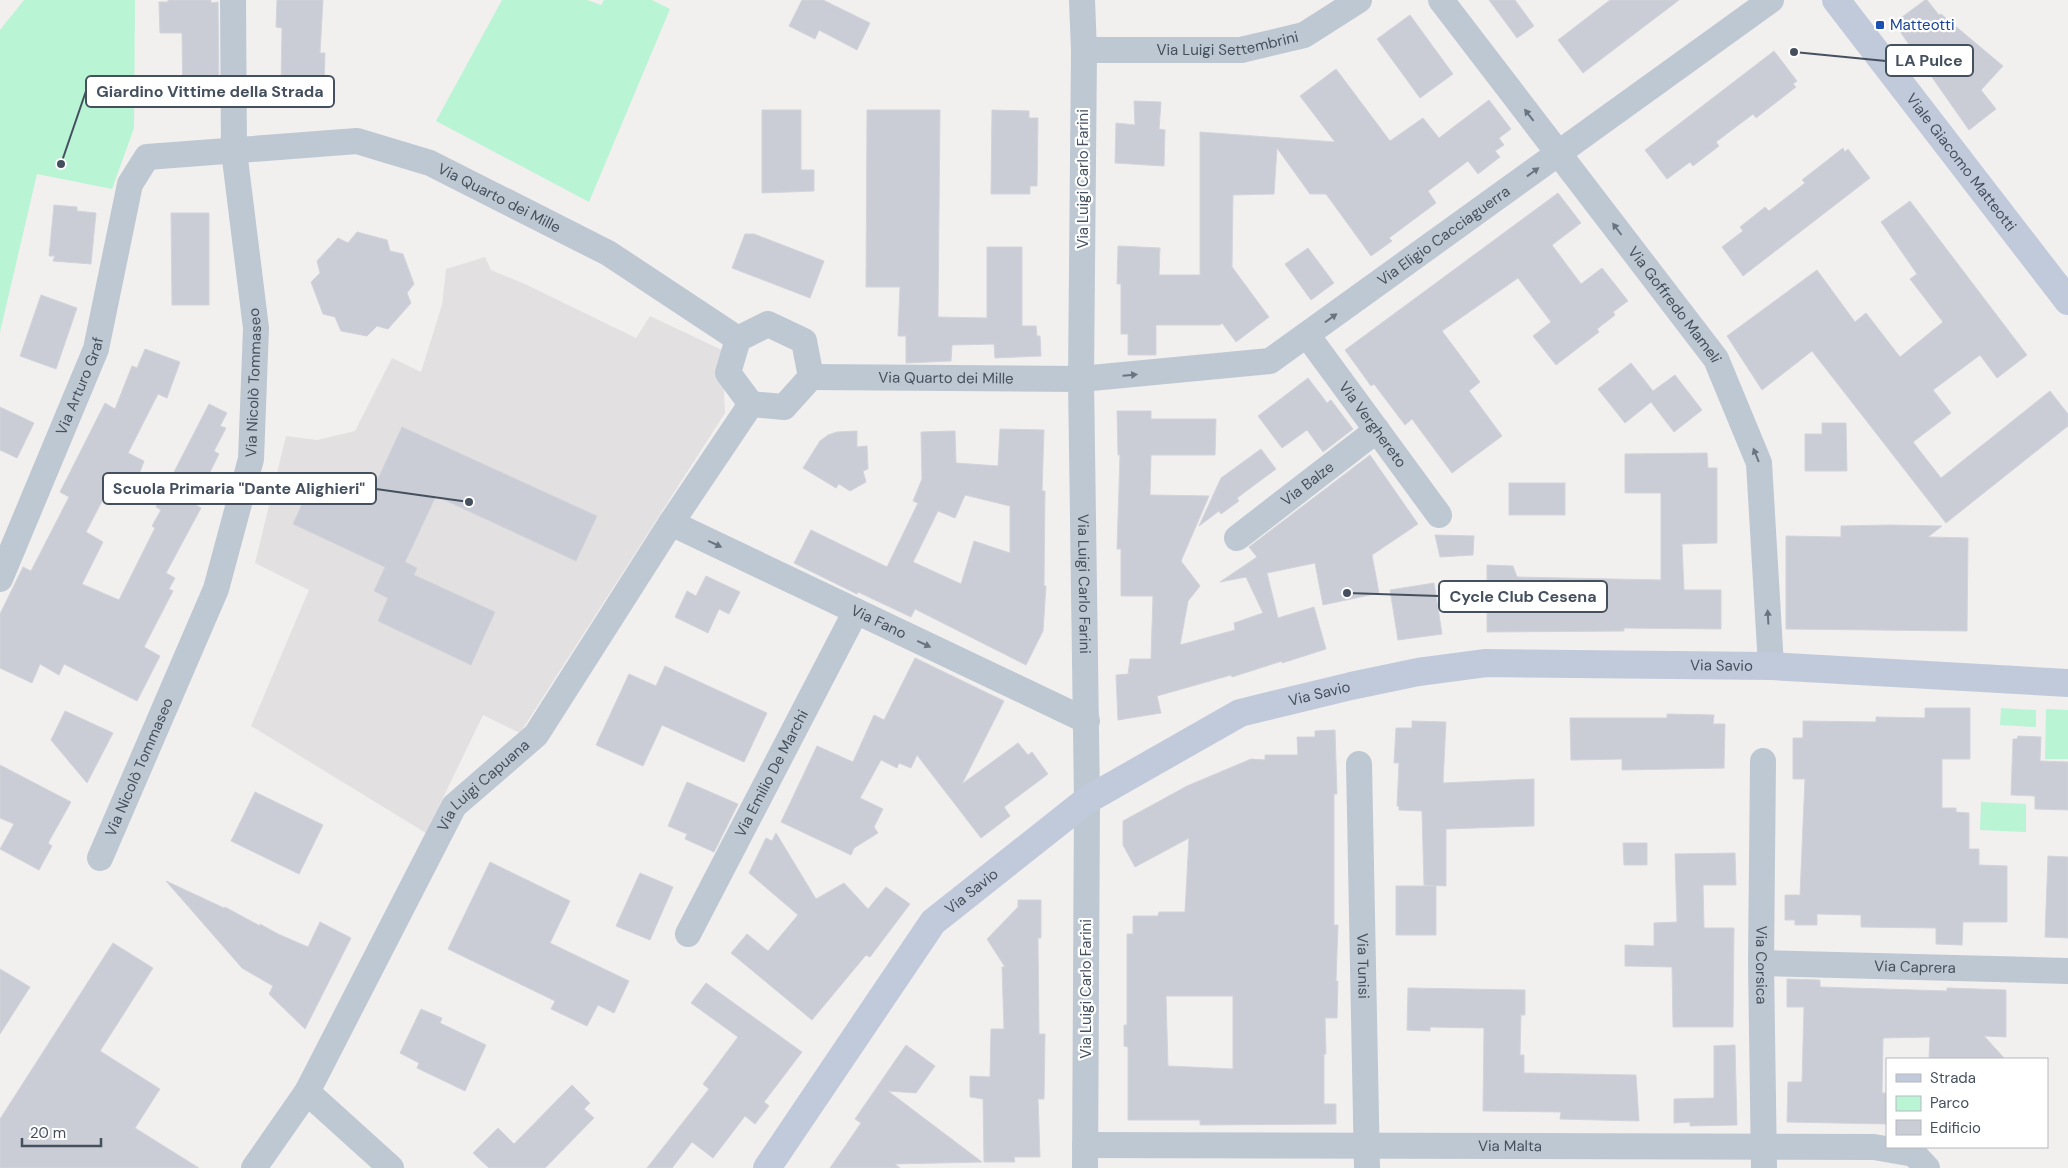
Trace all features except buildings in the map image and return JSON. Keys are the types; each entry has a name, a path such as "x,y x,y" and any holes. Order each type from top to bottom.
{"street":[{"name":"Via Nicolò Tommaseo","path":"100,858 216,589 251,459 256,328 234,151 233,0"},
{"name":"Via Luigi Carlo Farini","path":"1082,0 1084,50 1081,379 1087,800 1085,1156"},
{"name":"Via Luigi Settembrini","path":"1084,50 1241,50 1304,35 1359,0"},
{"name":"Via Goffredo Mameli","path":"1441,0 1716,359 1759,463 1771,666"},
{"name":"Via Eligio Cacciaguerra","path":"1081,379 1270,361 1771,0"},
{"name":"Viale Giacomo Matteotti","path":"1836,0 2068,301"},
{"name":"Via Quarto dei Mille","path":"130,184 147,157 357,141 430,163 608,253 738,339"},
{"name":"Via Arturo Graf","path":"0,579 96,349 130,184"},
{"path":"768,324 804,341 811,377 784,407 750,404 728,373 738,339 768,324"},
{"name":"Via Verghereto","path":"1307,336 1439,514"},
{"name":"Via Quarto dei Mille","path":"811,377 1081,379"},
{"name":"Via Luigi Capuana","path":"254,1168 307,1092 454,806 536,735 670,523 750,404"},
{"name":"Via Balze","path":"1237,538 1377,430"},
{"name":"Via Fano","path":"670,523 1086,721"},
{"name":"Via Emilio De Marchi","path":"688,934 856,611"},
{"name":"Via Savio","path":"767,1168 933,922 1087,800 1240,714 1350,686 1418,672 1486,663 1771,666 2068,683"},
{"name":"Via Corsica","path":"1762,761 1761,963 1764,1157"},
{"name":"Via Tunisi","path":"1359,764 1367,1157"},
{"name":"Via Caprera","path":"1761,963 2068,970"},
{"path":"307,1092 391,1168"},
{"name":"Via Malta","path":"1085,1156 1764,1157 1874,1147 1914,1154 1928,1168"}],"shaded area":[{"path":"485,257 491,270 527,285 636,338 650,316 722,350 725,413 520,733 483,715 426,833 251,726 309,590 255,563 286,436 317,440 355,431 392,358 421,372 442,305 446,269"}],"green space":[{"path":"24,0 135,0 134,128 112,189 37,174 0,332 0,30"},
{"path":"502,0 587,0 601,5 604,0 652,0 670,9 589,202 436,121"},
{"path":"2001,708 2036,710 2036,727 2000,725"},
{"path":"2046,709 2068,710 2068,759 2045,759"},
{"path":"1981,802 2026,804 2026,832 1980,830"}],"place":[{"name":"Matteotti","path":"1880,25"},
{"name":"LA Pulce","path":"1794,52"},
{"name":"Giardino Vittime della Strada","path":"61,164"},
{"name":"Scuola Primaria \"Dante Alighieri\"","path":"469,502"},
{"name":"Cycle Club Cesena","path":"1347,593"}]}
